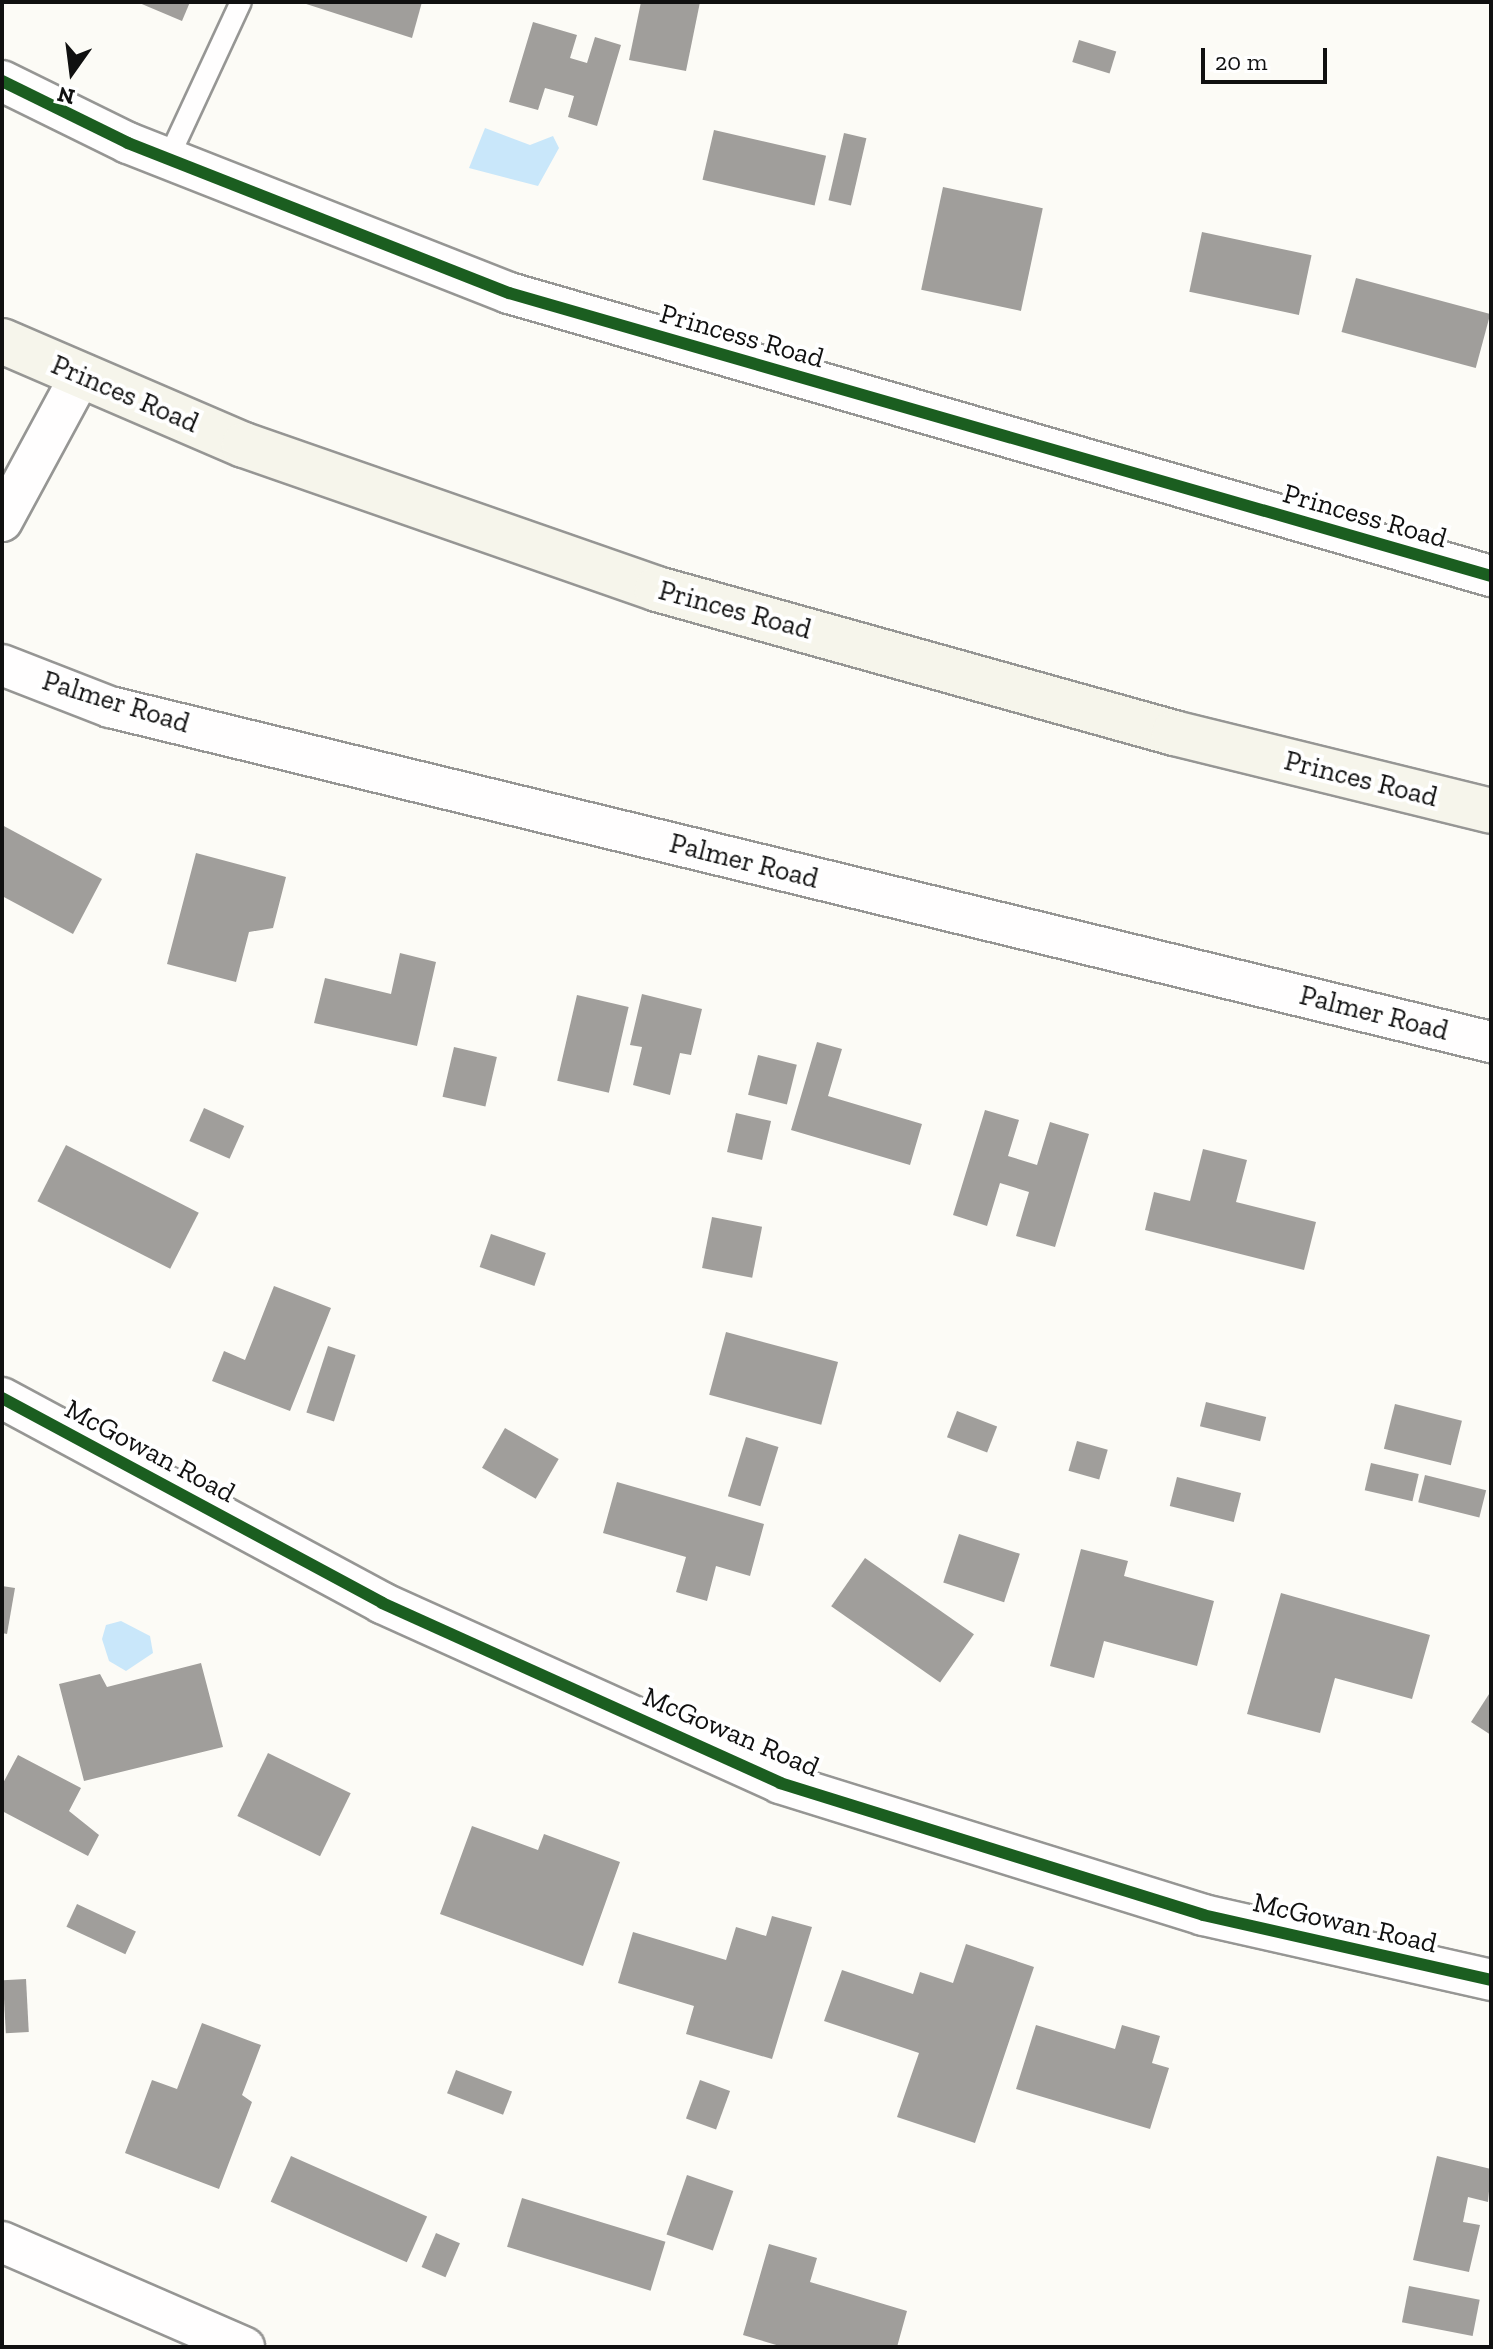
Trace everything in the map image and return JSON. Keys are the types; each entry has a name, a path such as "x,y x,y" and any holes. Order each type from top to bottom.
{"main road":[{"name":"Princes Road","path":"2,341 80,377 372,493 657,589 1174,733 1491,811"}],"street":[{"name":"Princess Road","path":"2,81 168,159 509,293 1491,576"},
{"path":"2,521 80,377"},
{"name":"Palmer Road","path":"2,665 110,707 1491,1042"},
{"name":"McGowan Road","path":"2,1398 382,1603 780,1783 1203,1915 1491,1980"},
{"path":"2,2242 244,2347"}],"lane":[{"path":"168,159 241,2"}],"water":[{"path":"485,128 530,145 553,136 559,148 538,186 469,168"},
{"path":"121,1621 150,1636 153,1653 126,1671 109,1661 102,1639 106,1625"}],"building":[{"path":"137,2 190,2 182,21"},
{"path":"300,2 422,2 412,38"},
{"path":"641,2 700,2 686,71 629,60"},
{"path":"533,22 577,35 570,58 587,63 595,37 621,45 597,126 568,117 574,96 545,88 538,110 509,102"},
{"path":"1079,40 1116,51 1110,73 1072,62"},
{"path":"714,130 826,156 815,206 703,180"},
{"path":"844,133 866,138 851,205 828,200"},
{"path":"943,187 1043,208 1021,311 921,290"},
{"path":"1202,232 1312,255 1299,315 1189,292"},
{"path":"1356,278 1490,314 1476,368 1342,332"},
{"path":"2,825 102,879 73,934 2,896"},
{"path":"196,853 286,877 273,928 249,932 236,982 167,964"},
{"path":"400,953 436,962 417,1046 314,1023 325,978 391,994"},
{"path":"642,994 702,1009 691,1055 680,1053 670,1095 633,1085 642,1047 630,1045"},
{"path":"577,995 629,1007 609,1093 557,1081"},
{"path":"817,1042 842,1049 828,1096 922,1124 910,1165 791,1130"},
{"path":"454,1047 497,1057 485,1107 443,1097"},
{"path":"758,1055 797,1065 787,1104 748,1095"},
{"path":"204,1108 244,1126 230,1159 189,1141"},
{"path":"985,1110 1019,1120 1008,1156 1037,1165 1050,1122 1089,1134 1055,1247 1016,1236 1029,1192 1000,1183 987,1226 953,1215"},
{"path":"736,1113 771,1121 762,1160 727,1152"},
{"path":"66,1145 199,1213 170,1269 37,1201"},
{"path":"1203,1149 1247,1160 1236,1202 1316,1222 1304,1270 1145,1230 1154,1192 1190,1201"},
{"path":"712,1217 762,1227 752,1278 702,1268"},
{"path":"491,1234 546,1253 534,1286 480,1267"},
{"path":"274,1286 331,1308 290,1411 212,1381 224,1351 245,1360"},
{"path":"726,1332 838,1362 821,1425 709,1395"},
{"path":"328,1346 356,1355 334,1422 306,1413"},
{"path":"1206,1402 1266,1417 1260,1441 1200,1426"},
{"path":"1395,1404 1462,1421 1451,1465 1384,1449"},
{"path":"957,1411 997,1426 987,1453 947,1437"},
{"path":"505,1428 559,1459 536,1499 482,1468"},
{"path":"746,1437 779,1447 760,1506 728,1496"},
{"path":"1077,1441 1108,1450 1099,1480 1068,1471"},
{"path":"1371,1463 1419,1474 1412,1501 1365,1490"},
{"path":"1425,1475 1486,1490 1479,1517 1418,1502"},
{"path":"1177,1477 1241,1493 1234,1522 1170,1506"},
{"path":"617,1482 764,1524 750,1576 716,1566 707,1601 676,1592 686,1557 603,1533"},
{"path":"959,1534 1020,1554 1004,1602 943,1583"},
{"path":"1081,1549 1128,1561 1124,1576 1214,1601 1197,1666 1104,1641 1094,1678 1050,1666"},
{"path":"865,1558 974,1634 940,1683 831,1606"},
{"path":"2,1586 15,1588 7,1634 2,1633"},
{"path":"1281,1593 1430,1635 1412,1699 1335,1678 1320,1733 1247,1714"},
{"path":"201,1663 223,1747 84,1781 59,1684 100,1674 107,1687"},
{"path":"1491,1691 1491,1735 1471,1722"},
{"path":"268,1753 351,1793 320,1856 237,1816"},
{"path":"18,1755 81,1788 69,1811 99,1835 88,1856 2,1811 2,1785"},
{"path":"472,1826 538,1850 544,1834 620,1862 583,1966 440,1914"},
{"path":"77,1904 136,1931 125,1954 66,1927"},
{"path":"772,1916 812,1927 772,2059 686,2034 694,2006 618,1983 633,1932 726,1960 736,1927 766,1936"},
{"path":"966,1944 1034,1967 975,2143 897,2117 919,2053 824,2021 842,1970 913,1994 920,1972 953,1983"},
{"path":"26,1979 29,2032 6,2033 3,1980"},
{"path":"202,2023 261,2045 242,2095 252,2102 219,2189 125,2153 152,2080 177,2089"},
{"path":"1036,2025 1115,2049 1122,2025 1160,2036 1152,2063 1169,2068 1150,2129 1016,2089"},
{"path":"456,2070 512,2092 503,2115 447,2093"},
{"path":"700,2080 730,2091 716,2129 686,2119"},
{"path":"291,2156 427,2217 407,2262 271,2202"},
{"path":"1437,2156 1491,2169 1488,2202 1468,2197 1463,2222 1480,2225 1469,2272 1413,2260"},
{"path":"687,2175 733,2191 713,2251 666,2235"},
{"path":"522,2198 665,2242 651,2291 507,2247"},
{"path":"436,2233 460,2243 445,2277 422,2267"},
{"path":"769,2244 817,2258 810,2282 907,2311 897,2347 783,2347 743,2335"},
{"path":"1409,2286 1480,2300 1473,2336 1402,2322"}],"cycle path":[{"path":"2,81 128,143 509,293 1491,576"},
{"path":"2,1398 382,1603 780,1783 1203,1915 1491,1980"}]}
